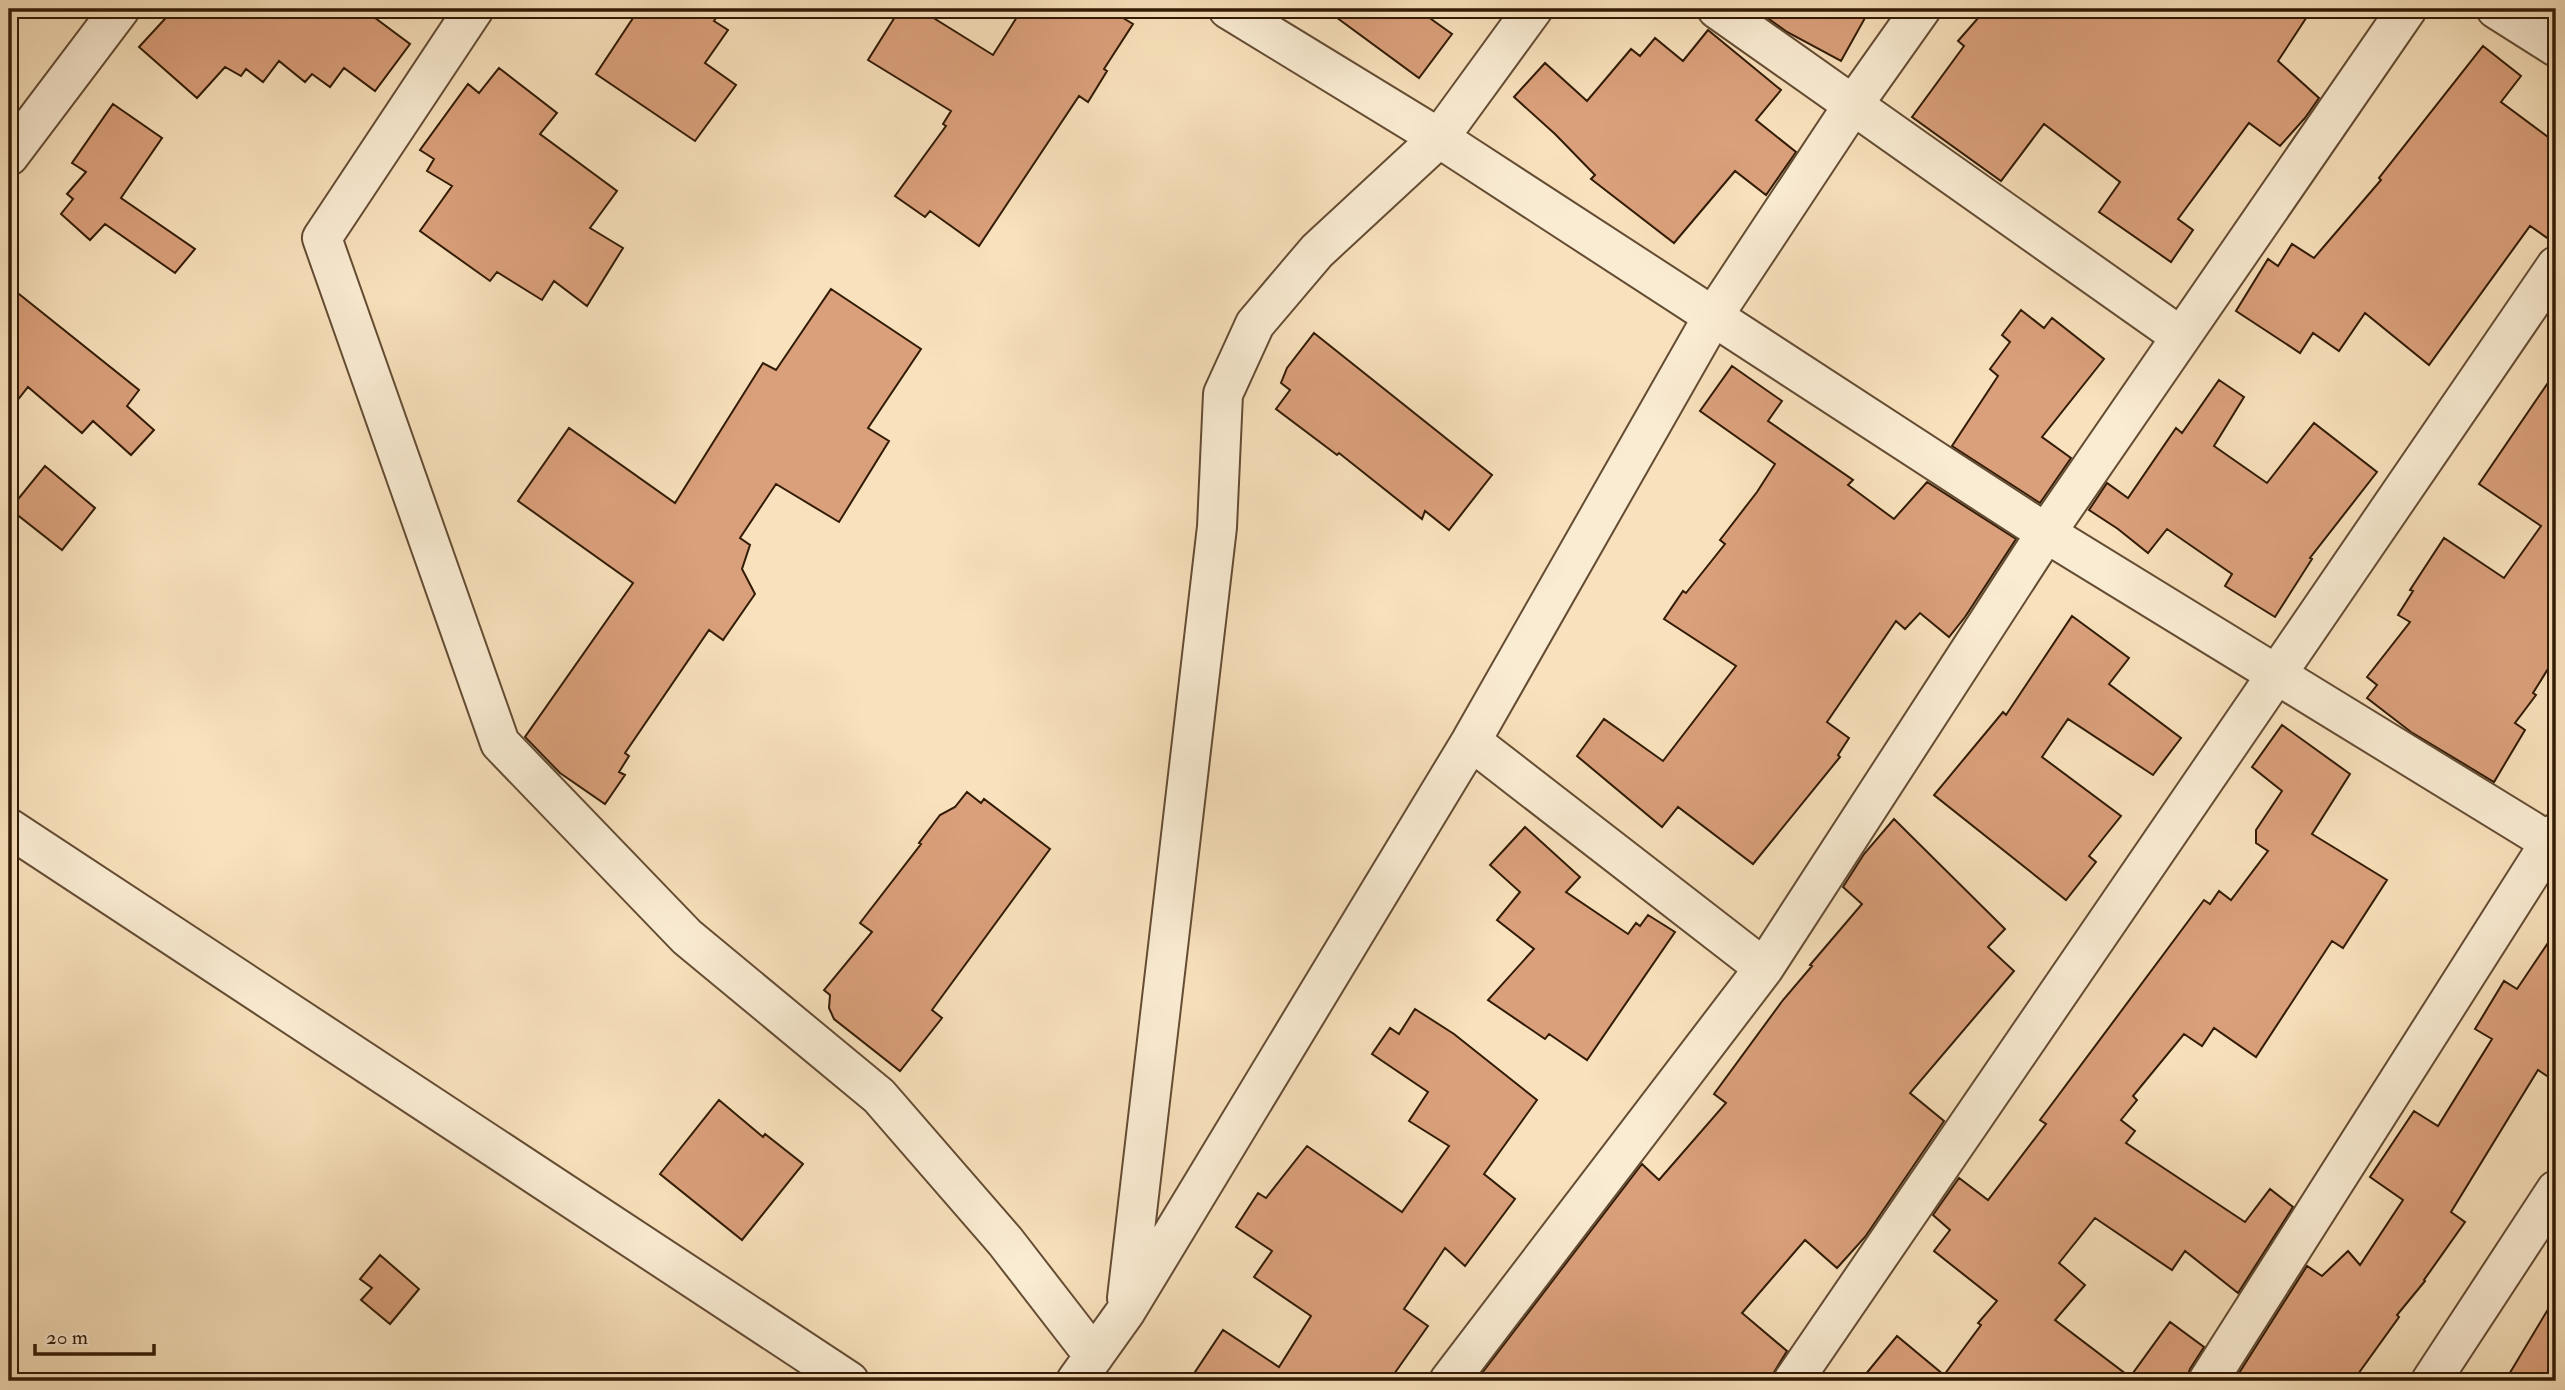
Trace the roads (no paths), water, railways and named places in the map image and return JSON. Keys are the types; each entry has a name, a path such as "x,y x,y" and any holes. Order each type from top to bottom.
{"street":[{"path":"9,156 120,9"},
{"path":"474,9 322,238 500,743 687,937 878,1096 1005,1241 1085,1369 1126,1311 1471,741 1712,318 1853,105 1921,9"},
{"path":"1228,9 1438,138 2046,533 2554,841 2208,1381"},
{"path":"1126,1311 1217,527 1223,394 1255,324 1317,251 1438,138 1533,9"},
{"path":"1717,9 2180,337"},
{"path":"1448,1381 1764,968 2046,533 2407,9"},
{"path":"2513,13 2556,47"},
{"path":"1793,1381 2556,266"},
{"path":"1471,741 1764,968"},
{"path":"9,828 849,1381"},
{"path":"2431,1381 2556,1190"}]}
